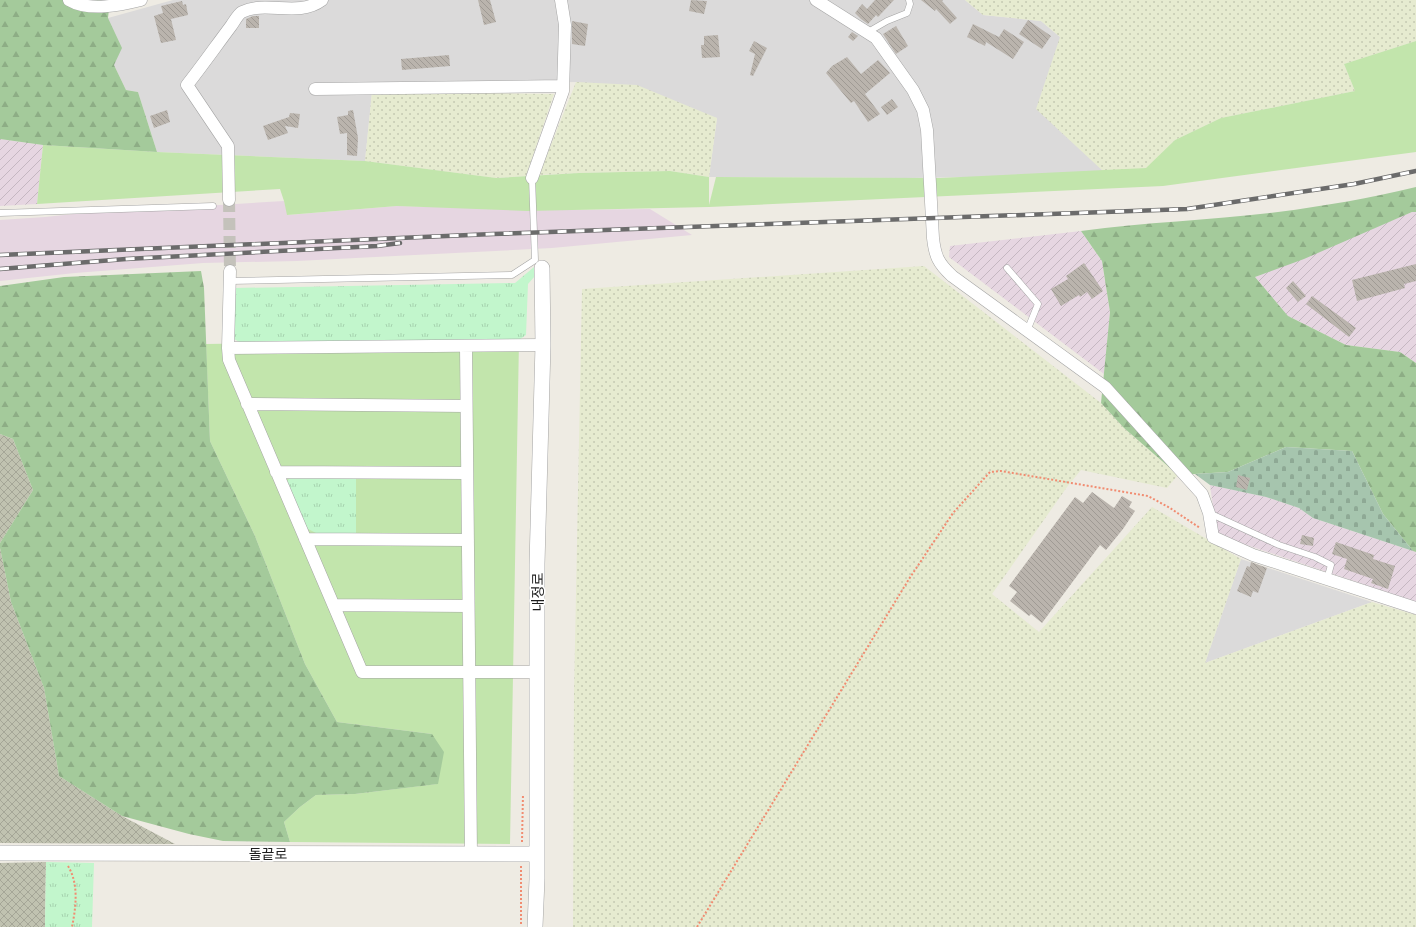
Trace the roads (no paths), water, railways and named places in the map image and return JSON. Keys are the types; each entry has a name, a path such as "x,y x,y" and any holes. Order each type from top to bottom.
{"street":[{"path":"69,0 74,3 98,7 124,5 141,0"},
{"path":"228,200 228,146 187,85 241,12 256,7 266,6 299,8 308,7 322,0"},
{"path":"532,178 563,91 565,25 561,0"},
{"path":"816,0 876,38 913,90 923,110 927,130 935,254 943,267 952,276 1105,387 1202,494 1209,513 1213,537 1253,555 1416,608"},
{"path":"315,89 563,86"},
{"name":"내정로","path":"534,927 537,879 537,564 543,345 539,264"},
{"path":"230,276 229,360 362,672 538,672"},
{"path":"228,348 543,345"},
{"path":"466,346 471,854"},
{"path":"247,404 466,406"},
{"path":"276,472 467,472"},
{"path":"305,539 468,540"},
{"path":"334,605 468,606"},
{"name":"돌끝로","path":"0,854 536,854"}],"lane":[{"path":"868,32 886,21 907,13 910,4 908,0"},
{"path":"230,276 512,275 539,264 532,178"},
{"path":"0,213 214,206"},
{"path":"1007,268 1038,304 1027,331"},
{"path":"1209,513 1279,545 1315,557 1331,565 1327,579"}],"tunnel":[{"path":"229,200 230,271"}],"railway":[{"path":"0,255 493,234 1187,209 1354,184 1416,171"},
{"path":"0,269 126,259 377,246 400,243"}]}
